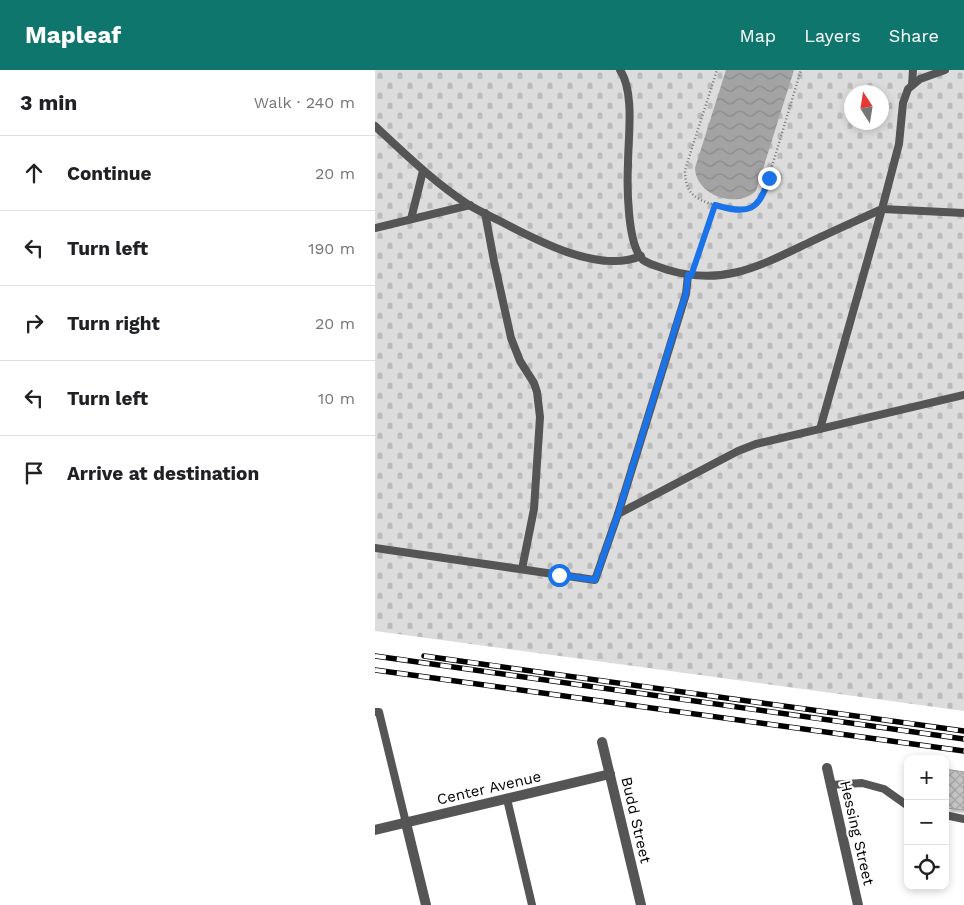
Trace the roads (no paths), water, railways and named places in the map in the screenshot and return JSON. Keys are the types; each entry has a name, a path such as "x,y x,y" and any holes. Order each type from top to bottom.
{"street":[{"name":"Budd Street","path":"602,742 641,905"},
{"name":"Hessing Street","path":"827,768 858,905"},
{"name":"Center Avenue","path":"375,830 610,774"},
{"path":"406,823 426,905"}],"lane":[{"path":"620,70 625,82 629,108 628,208 633,236 641,256 653,265 690,275 708,277 726,275 753,268 882,209 964,213"},
{"path":"912,86 913,70"},
{"path":"820,429 899,144 903,103 908,89 920,79 945,70"},
{"path":"375,126 423,171 470,205 548,245 573,254 598,259 620,261 632,260 641,256"},
{"path":"411,219 423,171"},
{"path":"375,228 470,205"},
{"path":"485,213 493,261 511,338 520,360 534,383 541,417 534,509 522,569"},
{"path":"375,548 595,580 618,514 686,294 690,275"},
{"path":"618,514 756,444 964,395"},
{"path":"375,712 379,712 406,823"},
{"path":"830,785 861,783 884,790 904,803"},
{"path":"507,799 532,905"},
{"path":"949,817 964,819"}],"water":[{"path":"726,70 794,70 756,191 739,199 719,197 710,192 702,186 697,178 695,168"}],"railway":[{"path":"375,656 964,739"},
{"path":"424,656 964,731"},
{"path":"375,670 964,751"}]}
